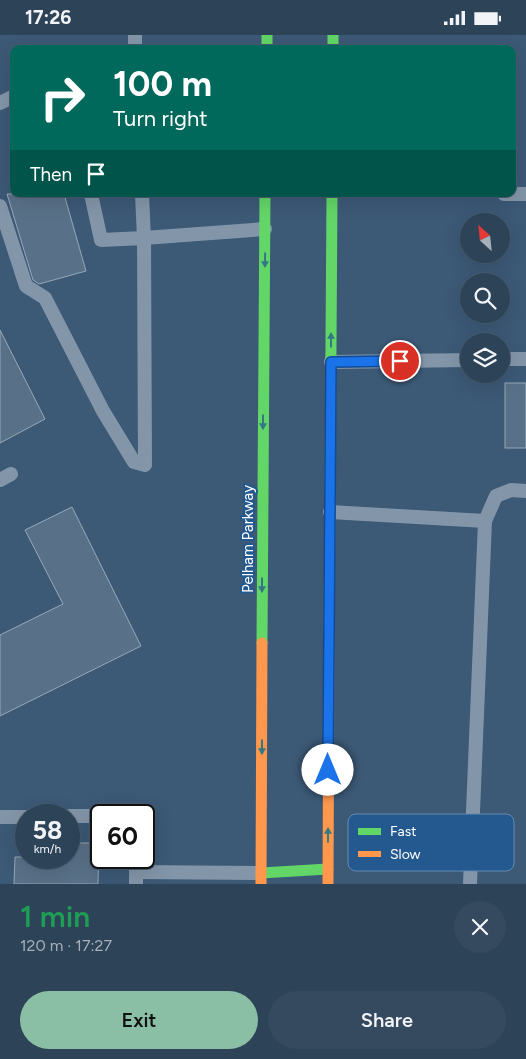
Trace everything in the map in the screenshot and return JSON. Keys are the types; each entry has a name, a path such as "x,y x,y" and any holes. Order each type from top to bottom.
{"main road":[{"name":"Pelham Parkway","path":"261,879 265,197"},
{"path":"328,884 332,197"},
{"path":"261,879 328,869"}],"lane":[{"path":"92,197 101,240 265,229"},
{"path":"0,206 26,286 46,298 103,411 134,462 145,465 142,197"},
{"path":"510,359 526,359"},
{"path":"331,362 460,360"},
{"path":"473,814 486,521 496,496 512,490 526,491"},
{"path":"330,512 486,521"},
{"path":"0,817 15,817"},
{"path":"470,884 471,871"},
{"path":"137,878 261,879"}],"building":[{"path":"7,194 10,194 10,197 65,197 86,271 39,284 33,280"},
{"path":"0,330 45,419 0,443"},
{"path":"505,383 526,383 526,448 505,448"},
{"path":"72,507 141,646 0,716 0,635 63,604 25,530"},
{"path":"80,843 90,843 90,869 98,869 98,884 14,884 15,857 15,869 80,869"}],"traffic: fast":[{"path":"267,35 267,45"},
{"path":"333,35 333,45"},
{"path":"262,643 265,197"},
{"path":"329,643 332,197"},
{"path":"261,873 328,869"}],"traffic: slow":[{"path":"261,884 262,643"},
{"path":"328,884 329,643"}],"route":[{"path":"328,770 331,362 400,361"}]}
